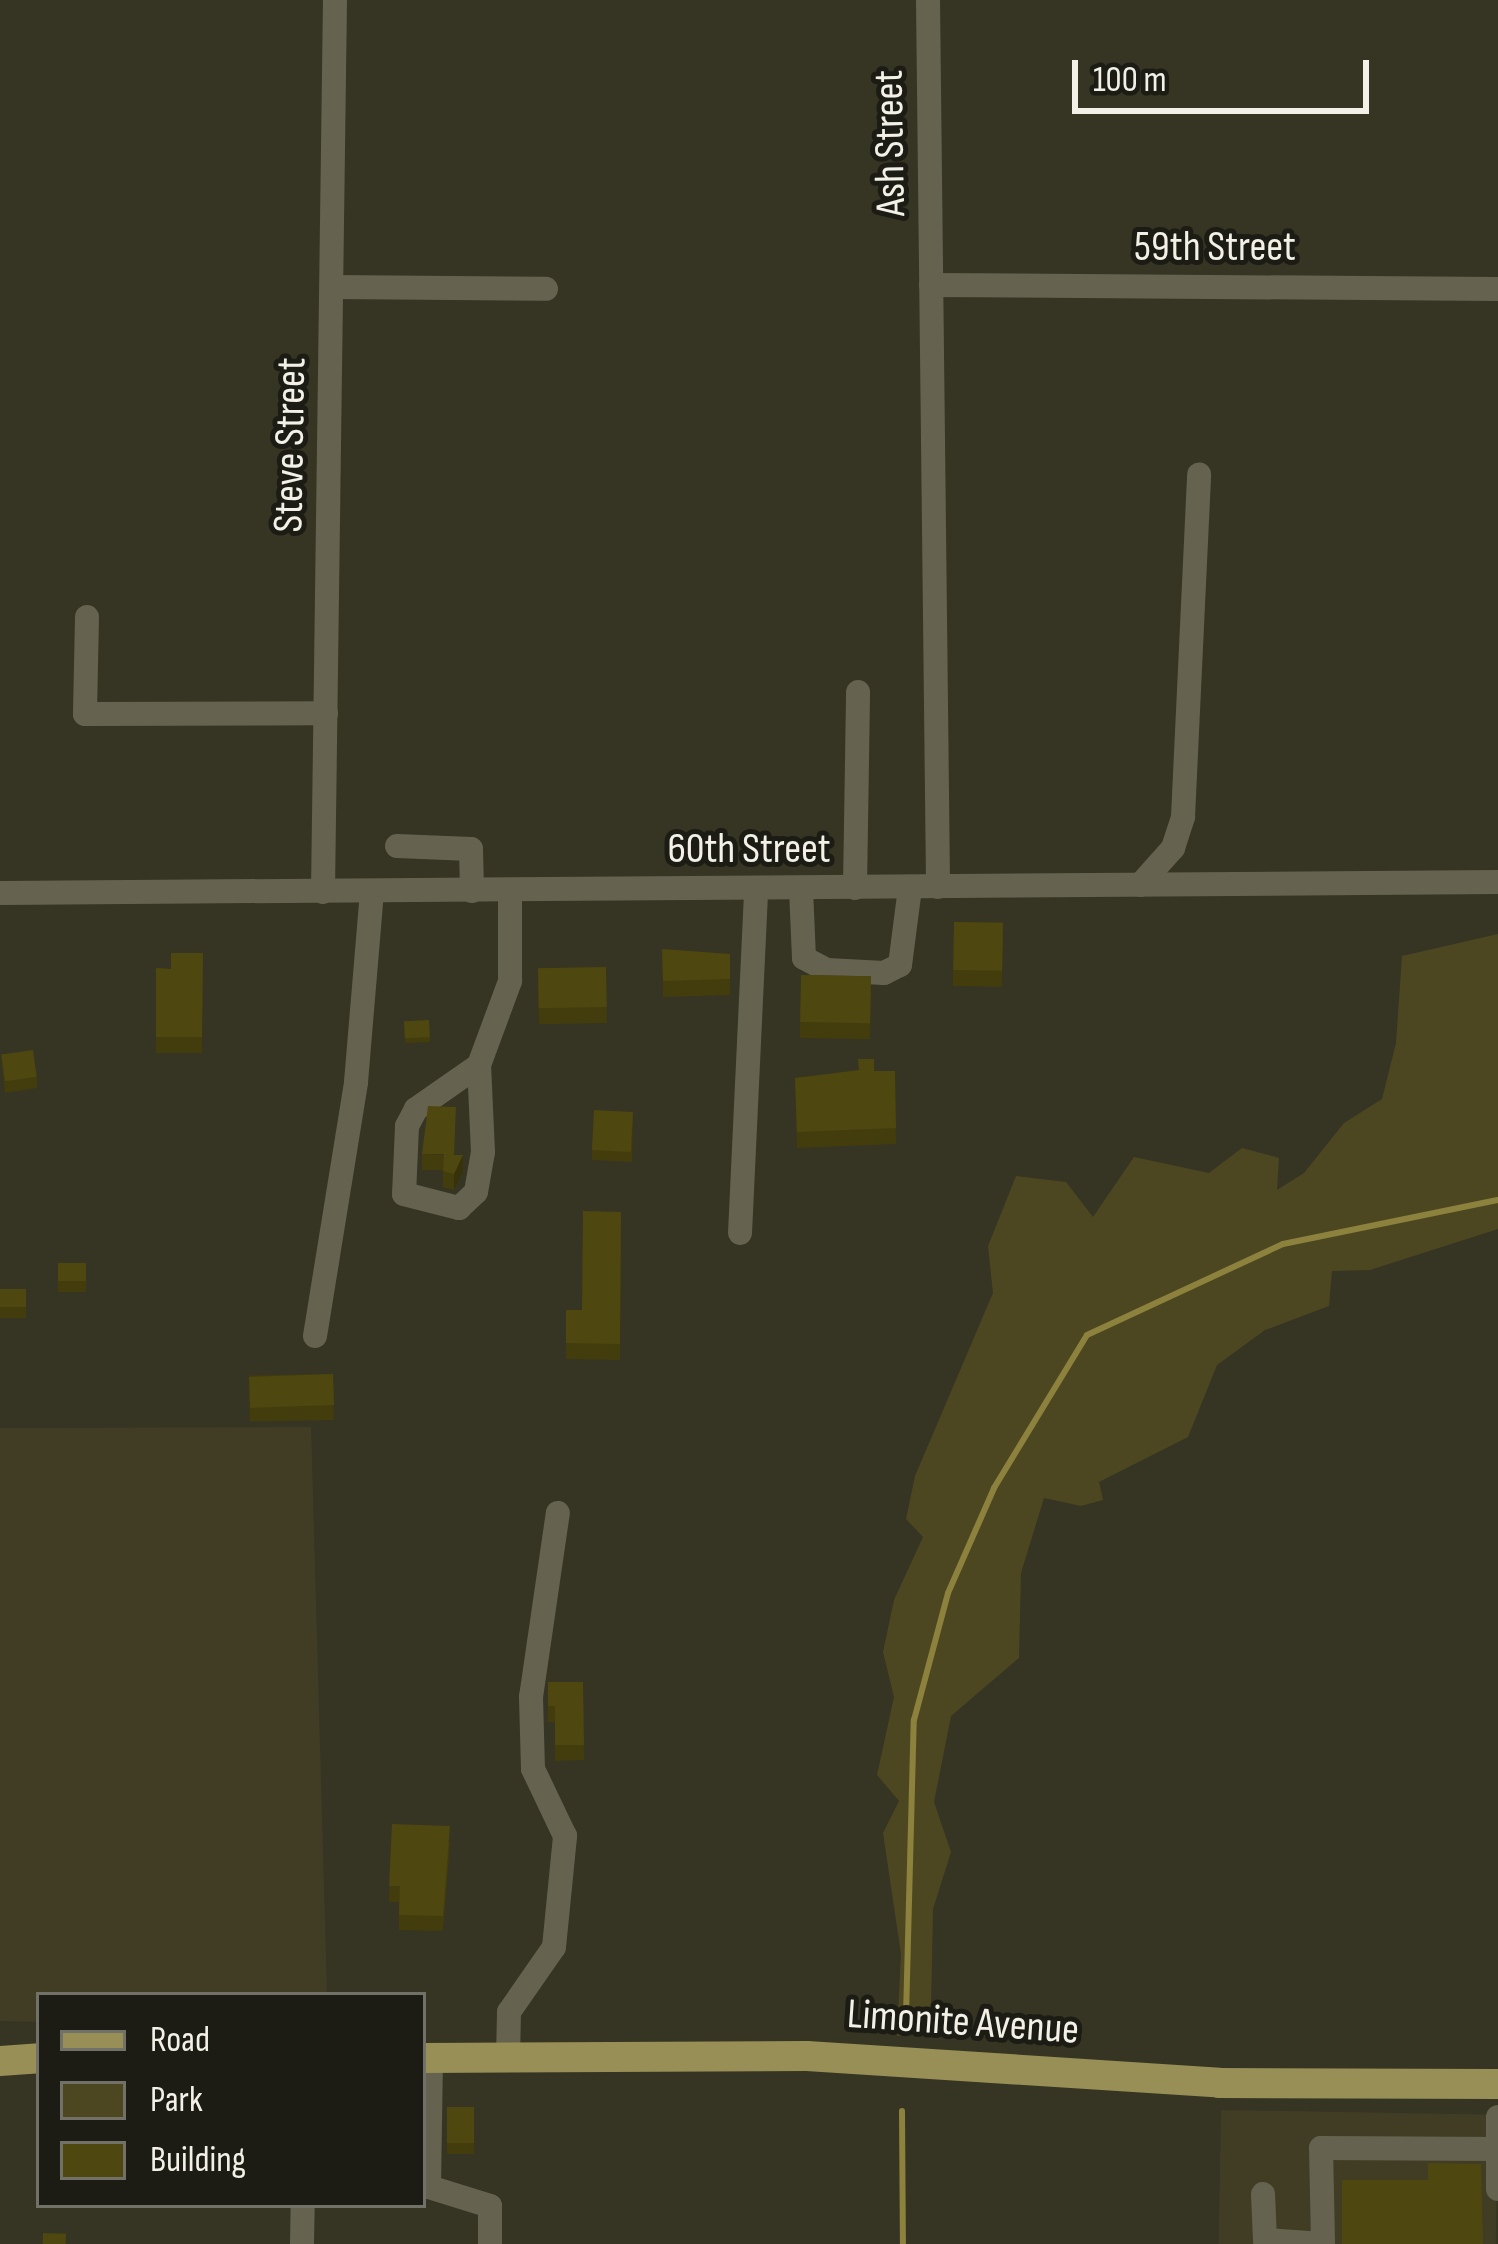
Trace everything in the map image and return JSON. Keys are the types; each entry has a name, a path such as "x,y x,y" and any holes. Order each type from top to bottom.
{"main road":[{"name":"Limonite Avenue","path":"427,2058 872,2057 1219,2083 1498,2084"},
{"path":"0,2061 36,2058"}],"street":[{"name":"Steve Street","path":"323,892 335,0"},
{"name":"Ash Street","path":"928,0 938,887"},
{"name":"59th Street","path":"932,284 1498,289"},
{"path":"332,287 546,290"},
{"path":"1140,885 1173,848 1183,817 1199,474"},
{"path":"88,617 85,714 326,713"},
{"path":"855,888 858,692"},
{"path":"397,846 471,849 472,891"},
{"name":"60th Street","path":"0,893 1498,882"},
{"path":"801,889 804,958 827,970 884,974 900,965 910,888"},
{"path":"740,1233 755,889"},
{"path":"478,1065 416,1109 407,1126 404,1195 459,1208 476,1192 483,1152 478,1065 510,981 510,891"},
{"path":"315,1336 356,1082 372,892"},
{"path":"508,2059 509,2012 554,1947 565,1836 533,1769 531,1697 558,1514"},
{"path":"427,2058 429,2187 490,2206 490,2244"},
{"path":"1498,2117 1498,2189"},
{"path":"1263,2194 1265,2240 1323,2243 1321,2148 1498,2149"},
{"path":"302,2208 302,2244"}],"shaded area":[{"path":"311,1427 327,1992 36,1992 36,2022 0,2021 0,1428"},
{"path":"1221,2110 1498,2115 1496,2244 1219,2244"}],"green space":[{"path":"1498,934 1498,1229 1370,1270 1332,1271 1329,1306 1265,1330 1217,1365 1188,1437 1099,1482 1103,1500 1081,1506 1044,1498 1021,1573 1019,1658 951,1716 934,1802 951,1852 933,1909 931,2008 923,2034 897,2036 901,1954 883,1833 899,1801 877,1775 894,1697 883,1652 894,1600 923,1537 906,1519 915,1476 993,1293 988,1246 1016,1176 1066,1182 1093,1217 1134,1157 1209,1173 1242,1148 1279,1158 1277,1190 1304,1173 1344,1123 1382,1099 1396,1043 1402,956"}],"building":[{"path":"954,922 1003,923 1002,971 953,970"},
{"path":"662,949 730,954 730,979 663,981"},
{"path":"171,953 203,953 202,1037 156,1037 156,968 171,969"},
{"path":"606,967 607,1007 539,1008 538,968"},
{"path":"801,975 871,976 870,1023 800,1022"},
{"path":"429,1020 430,1037 405,1038 404,1021"},
{"path":"33,1050 37,1077 5,1081 1,1054"},
{"path":"858,1059 874,1059 874,1071 895,1071 896,1128 797,1132 795,1078 859,1070"},
{"path":"428,1106 456,1107 454,1155 463,1155 454,1174 443,1171 444,1154 422,1154"},
{"path":"594,1110 633,1112 631,1152 592,1150"},
{"path":"583,1211 621,1212 620,1344 566,1343 566,1310 582,1310"},
{"path":"58,1263 86,1263 86,1281 58,1281"},
{"path":"0,1289 26,1289 26,1307 0,1307"},
{"path":"333,1374 334,1405 250,1408 249,1377"},
{"path":"548,1682 583,1682 584,1745 555,1745 555,1706 548,1706"},
{"path":"392,1824 450,1826 443,1916 399,1915 400,1886 389,1886"},
{"path":"447,2107 474,2107 474,2143 447,2143"},
{"path":"1428,2163 1481,2164 1483,2244 1342,2244 1342,2180 1428,2180"},
{"path":"43,2233 66,2234 66,2244 43,2244"}],"waterway":[{"path":"906,2016 914,1720 948,1593 994,1488 1087,1335 1283,1244 1498,1200"},
{"path":"902,2111 903,2244"}]}
